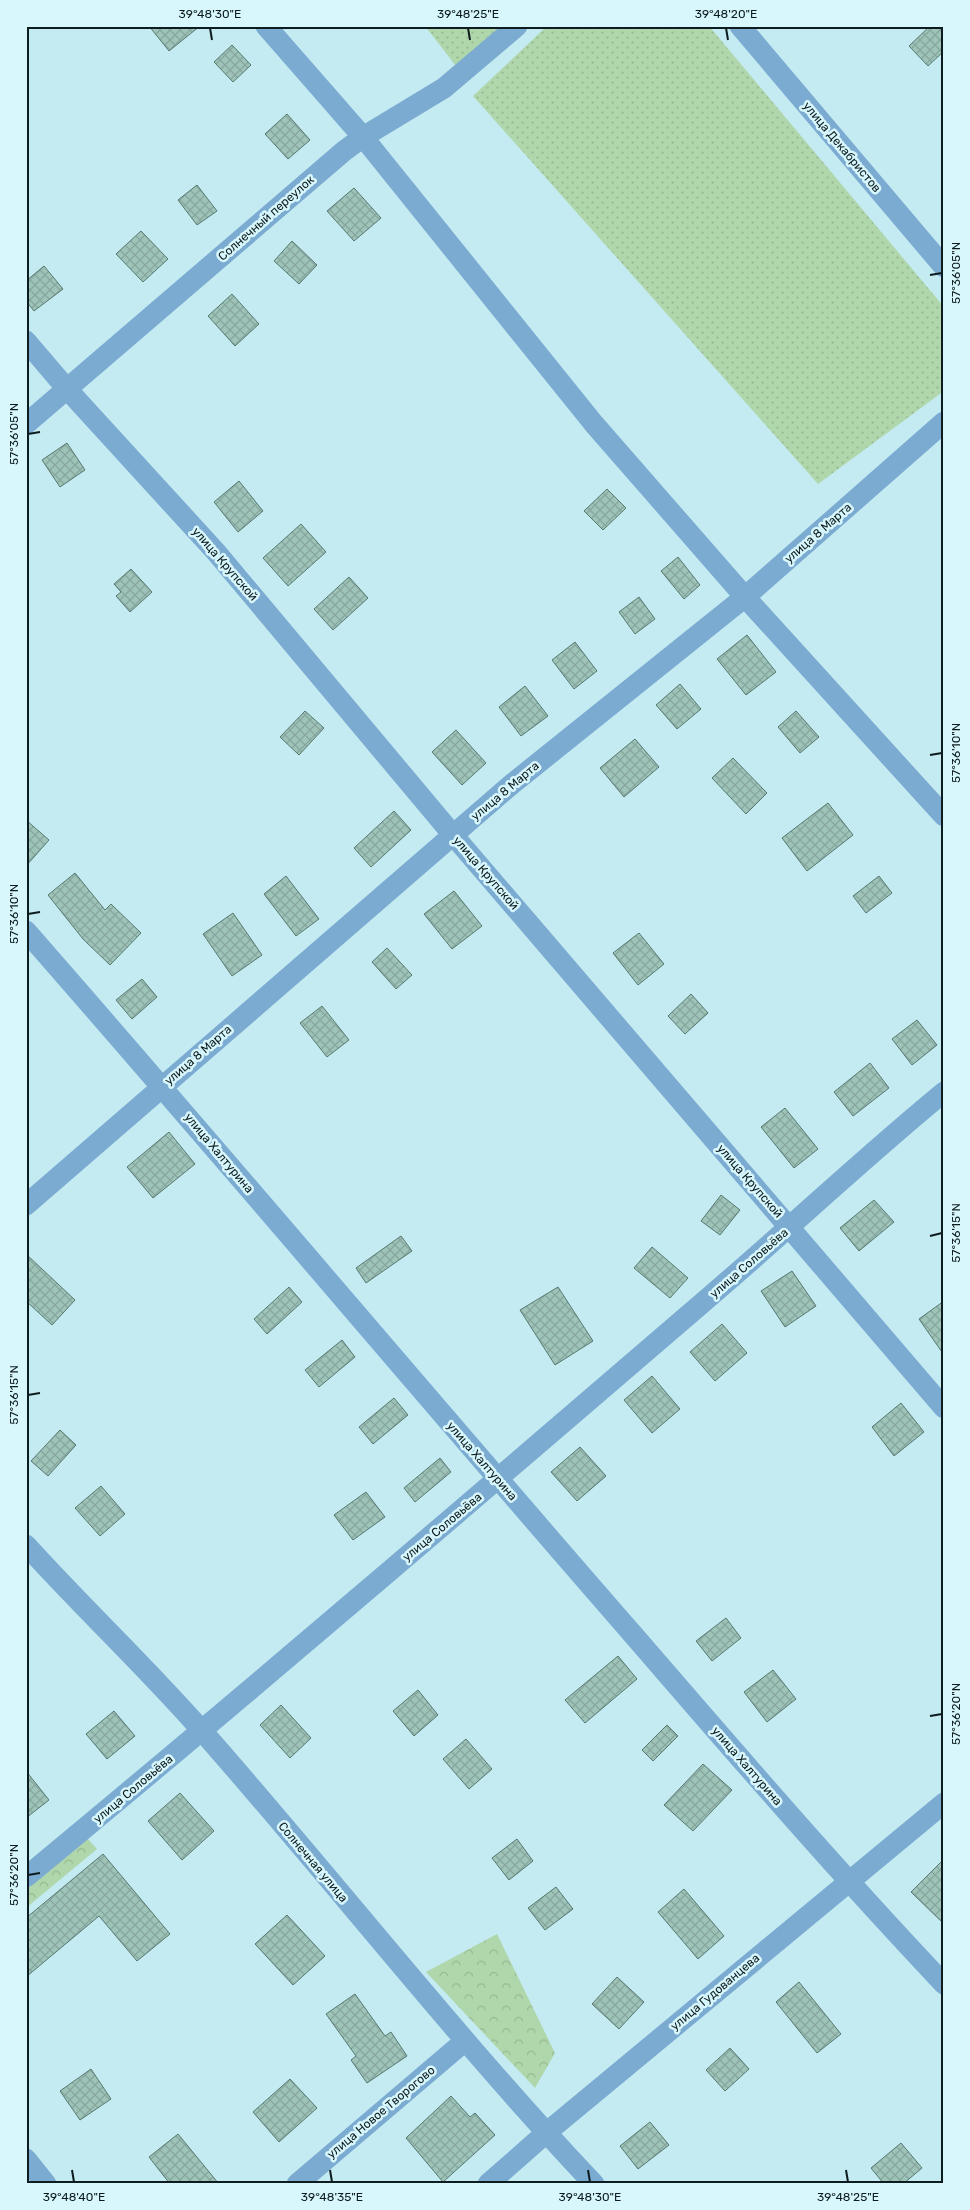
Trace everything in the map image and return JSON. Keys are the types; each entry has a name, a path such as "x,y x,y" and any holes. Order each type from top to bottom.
{"street":[{"path":"266,26 363,137 594,424 746,597 944,816"},
{"name":"Солнечный переулок","path":"26,424 344,151 363,137 444,88 517,26"},
{"name":"улица Декабристов","path":"740,26 944,267"},
{"name":"улица Крупской","path":"26,341 67,389 216,552 453,835 944,1408"},
{"name":"улица 8 Марта","path":"26,1205 512,784 746,597 944,422"},
{"name":"улица Халтурина","path":"26,931 162,1086 497,1479 848,1882 944,1984"},
{"name":"улица Соловьёва","path":"26,1877 202,1731 497,1479 790,1228 944,1092"},
{"name":"Солнечная улица","path":"26,1545 202,1731 465,2041 594,2184"},
{"name":"улица Гудованцева","path":"488,2184 546,2133 944,1803"},
{"name":"улица Новое Творогово","path":"297,2184 465,2041"}],"green space":[{"path":"425,26 505,26 456,66"},
{"path":"547,26 709,26 944,307 944,391 818,484 473,96"},
{"path":"87,1838 97,1849 26,1908 26,1890"},
{"path":"497,1934 555,2053 535,2088 426,1972"}],"building":[{"path":"149,26 200,26 169,51"},
{"path":"930,26 944,26 944,51 928,66 909,46"},
{"path":"232,45 251,65 233,82 214,62"},
{"path":"287,114 310,140 288,159 265,134"},
{"path":"197,185 217,211 197,225 178,200"},
{"path":"354,188 381,218 354,241 327,211"},
{"path":"141,231 168,259 143,282 116,254"},
{"path":"292,241 317,265 299,284 274,261"},
{"path":"44,266 63,289 34,311 26,301 26,281"},
{"path":"232,294 259,324 235,346 208,316"},
{"path":"67,443 85,470 60,487 42,460"},
{"path":"239,481 263,511 238,532 214,502"},
{"path":"607,489 626,508 603,530 584,511"},
{"path":"301,524 326,552 288,586 263,558"},
{"path":"678,557 700,585 684,599 661,571"},
{"path":"131,569 152,592 130,612 116,596 121,592 114,584"},
{"path":"349,577 368,598 333,630 314,609"},
{"path":"639,597 655,619 635,634 619,612"},
{"path":"747,635 776,672 746,695 717,659"},
{"path":"575,642 597,671 574,689 552,660"},
{"path":"680,684 701,709 677,729 656,705"},
{"path":"525,686 548,716 521,736 499,707"},
{"path":"305,711 324,728 299,755 280,737"},
{"path":"796,711 819,737 800,753 778,727"},
{"path":"456,730 486,763 462,785 432,752"},
{"path":"635,739 659,767 624,797 600,768"},
{"path":"733,758 767,793 746,814 712,778"},
{"path":"828,803 853,835 807,871 782,838"},
{"path":"394,811 411,830 371,867 354,848"},
{"path":"26,820 49,840 26,866"},
{"path":"75,873 105,910 111,904 141,933 110,965 83,939 48,895"},
{"path":"286,876 319,919 296,936 264,894"},
{"path":"879,876 892,893 866,913 853,896"},
{"path":"454,891 482,926 452,949 424,914"},
{"path":"233,913 262,955 232,976 203,934"},
{"path":"639,933 664,964 638,985 613,953"},
{"path":"387,948 412,975 396,989 372,962"},
{"path":"142,979 157,997 132,1019 116,1000"},
{"path":"691,994 708,1013 685,1034 668,1016"},
{"path":"322,1006 349,1040 327,1057 300,1023"},
{"path":"917,1020 937,1045 912,1065 892,1039"},
{"path":"870,1063 889,1088 853,1116 834,1092"},
{"path":"785,1108 818,1149 794,1168 761,1127"},
{"path":"169,1132 195,1164 153,1198 127,1167"},
{"path":"721,1195 740,1210 720,1235 701,1221"},
{"path":"874,1200 894,1222 859,1251 840,1228"},
{"path":"401,1236 412,1251 366,1283 356,1268"},
{"path":"652,1247 688,1278 670,1298 634,1268"},
{"path":"26,1254 75,1300 52,1325 26,1301"},
{"path":"792,1271 816,1306 785,1327 761,1291"},
{"path":"289,1287 302,1302 267,1334 254,1319"},
{"path":"558,1287 593,1341 555,1365 520,1310"},
{"path":"944,1301 944,1355 919,1319"},
{"path":"722,1324 747,1353 715,1381 690,1352"},
{"path":"342,1340 355,1357 319,1387 305,1370"},
{"path":"652,1376 680,1409 652,1433 624,1400"},
{"path":"394,1398 408,1415 373,1444 359,1427"},
{"path":"901,1403 924,1432 894,1456 872,1427"},
{"path":"60,1430 76,1445 48,1476 31,1461"},
{"path":"580,1447 606,1476 577,1501 551,1472"},
{"path":"440,1458 451,1472 415,1502 404,1488"},
{"path":"101,1486 125,1514 100,1536 75,1508"},
{"path":"366,1492 385,1517 353,1540 334,1515"},
{"path":"726,1618 741,1638 712,1661 696,1641"},
{"path":"618,1656 637,1679 585,1723 565,1700"},
{"path":"773,1670 796,1699 767,1722 744,1692"},
{"path":"418,1690 438,1715 414,1736 393,1711"},
{"path":"281,1705 311,1738 290,1758 260,1725"},
{"path":"114,1711 135,1736 107,1759 86,1734"},
{"path":"667,1725 678,1736 653,1761 642,1750"},
{"path":"466,1739 492,1769 469,1789 443,1759"},
{"path":"703,1764 732,1790 693,1831 664,1805"},
{"path":"26,1771 49,1800 26,1818"},
{"path":"180,1793 214,1831 182,1860 148,1821"},
{"path":"517,1839 533,1861 509,1880 492,1858"},
{"path":"103,1854 170,1934 137,1961 99,1916 26,1977 26,1918"},
{"path":"944,1859 944,1924 911,1892"},
{"path":"556,1887 573,1909 545,1930 528,1908"},
{"path":"684,1889 724,1936 698,1959 658,1912"},
{"path":"287,1915 325,1956 293,1985 255,1944"},
{"path":"617,1977 644,2002 619,2029 592,2004"},
{"path":"799,1982 841,2034 817,2053 776,2002"},
{"path":"355,1994 385,2036 391,2032 407,2056 367,2083 351,2060 356,2056 326,2014"},
{"path":"730,2048 749,2069 725,2091 706,2070"},
{"path":"91,2069 111,2099 80,2120 60,2091"},
{"path":"290,2079 317,2108 279,2142 253,2112"},
{"path":"451,2096 470,2117 475,2113 495,2135 443,2182 406,2138"},
{"path":"650,2122 669,2145 638,2169 620,2146"},
{"path":"178,2134 219,2184 170,2184 149,2157"},
{"path":"901,2143 922,2168 903,2184 884,2184 871,2168"}]}
